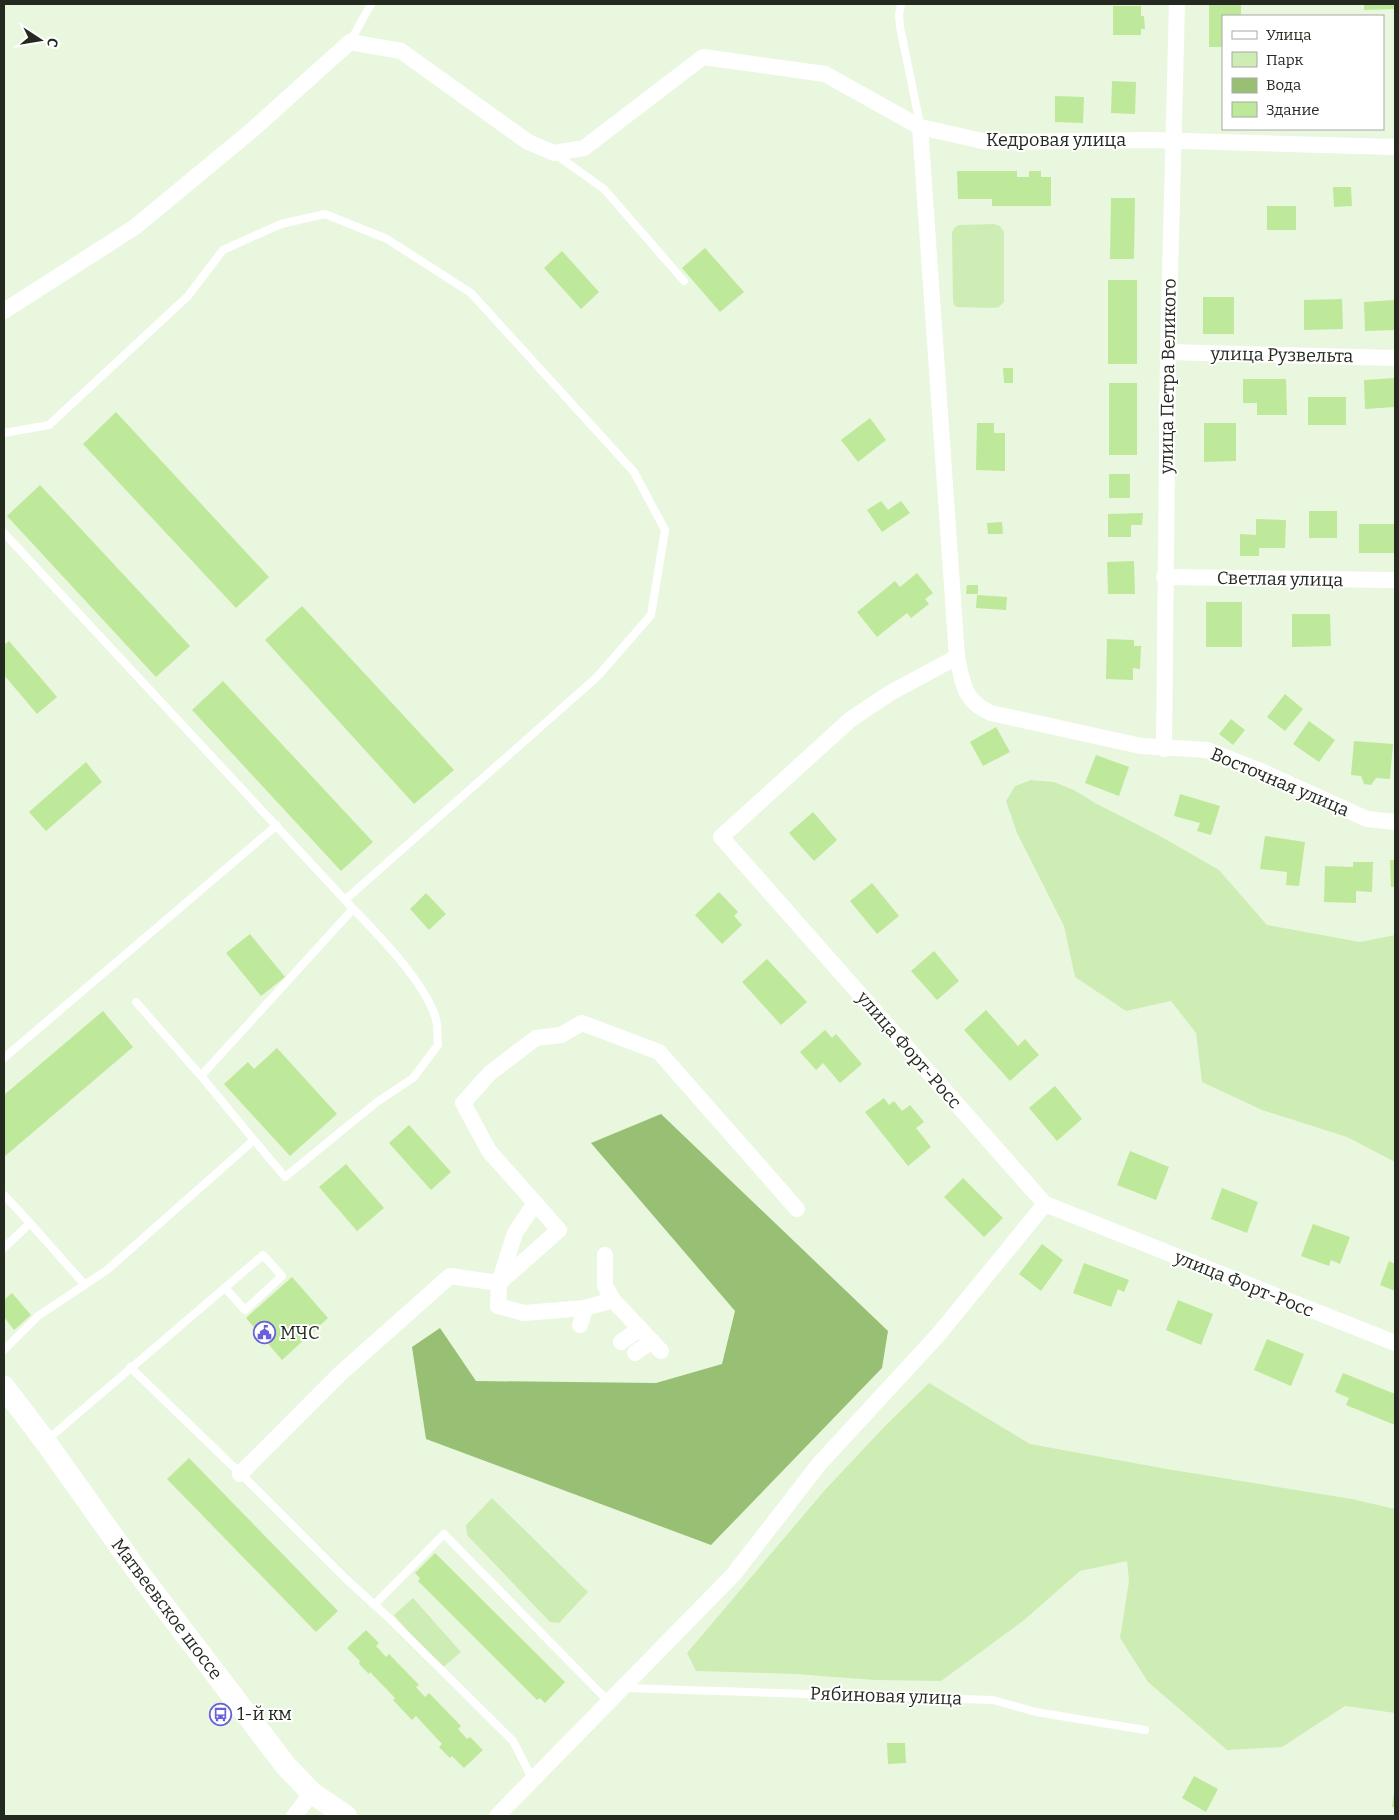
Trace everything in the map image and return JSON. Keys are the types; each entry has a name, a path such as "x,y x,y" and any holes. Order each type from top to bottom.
{"main road":[{"name":"Матвеевское шоссе","path":"4,1386 153,1592 286,1766 312,1793 346,1816"}],"street":[{"name":"улица Петра Великого","path":"1164,749 1166,710 1164,578 1177,4"},
{"path":"4,311 135,228 251,131 350,42 401,52 528,142 554,153"},
{"name":"Кедровая улица","path":"554,153 584,148 703,57 825,74 920,126 988,142 1149,140 1395,147"},
{"name":"Восточная улица","path":"920,126 957,657 965,691 971,700 991,713 1141,746 1164,749 1208,750 1263,772 1366,819 1395,822"},
{"name":"улица Рузвельта","path":"1168,352 1395,358"},
{"name":"Светлая улица","path":"1164,578 1395,580"},
{"name":"улица Форт-Росс","path":"957,657 890,693 851,719 721,837 1045,1204 1395,1344"},
{"path":"240,1474 342,1372 450,1276 499,1283 559,1230 489,1150 463,1103 490,1073 536,1038 561,1035 582,1023 659,1052 797,1208"},
{"path":"535,1202 514,1233 499,1283 498,1306 524,1313 585,1308 613,1300"},
{"path":"497,1816 733,1575 820,1463 938,1335 1045,1204"},
{"path":"605,1255 605,1286 613,1300 656,1346 635,1353"},
{"path":"580,1325 585,1308"},
{"path":"621,1342 640,1328"},
{"path":"294,1816 312,1793"}],"lane":[{"path":"350,42 371,4"},
{"path":"902,4 899,15 900,27 920,126"},
{"path":"554,153 604,190 684,281"},
{"path":"4,434 49,425 188,296 223,250 281,224 325,214 387,239 471,293 634,472 665,530 651,615 597,677 345,900"},
{"path":"4,533 277,825 409,971 430,1004 436,1020 438,1045 413,1078 377,1102 285,1177 201,1076 136,1002"},
{"path":"4,1058 277,825"},
{"path":"201,1076 353,909"},
{"path":"4,1350 38,1316 107,1270 254,1140"},
{"path":"4,1195 86,1285"},
{"path":"4,1248 30,1223"},
{"path":"45,1441 263,1255 282,1276 245,1310 225,1288"},
{"path":"130,1367 513,1741 533,1780"},
{"path":"374,1605 444,1534 609,1702"},
{"name":"Рябиновая улица","path":"623,1688 993,1700 1036,1712 1145,1730"}],"green space":[{"path":"994,224 1000,226 1004,232 1004,302 995,308 957,307 953,301 952,232 959,225"},
{"path":"1031,780 1054,782 1074,790 1219,870 1267,925 1360,942 1395,935 1395,1162 1347,1137 1262,1110 1202,1082 1196,1033 1171,1001 1126,1011 1075,977 1064,926 1017,833 1006,801 1015,786"},
{"path":"929,1383 1030,1444 1167,1469 1352,1499 1395,1509 1395,1713 1345,1706 1282,1747 1227,1750 1148,1682 1120,1638 1129,1581 1127,1561 1080,1571 1023,1621 941,1681 874,1680 795,1674 696,1671 687,1653 824,1491 884,1427"},
{"path":"492,1498 588,1592 559,1623 550,1622 467,1535 466,1525"},
{"path":"413,1598 461,1652 441,1669 394,1615"}],"water":[{"path":"661,1114 888,1331 882,1368 711,1545 426,1439 412,1347 440,1328 476,1381 656,1383 722,1364 735,1311 591,1143"}],"building":[{"path":"1209,4 1241,4 1241,15 1222,15 1222,47 1209,47"},
{"path":"1364,4 1395,4 1395,9 1364,10"},
{"path":"1113,6 1141,6 1141,16 1144,16 1145,29 1141,29 1141,35 1113,35"},
{"path":"1112,81 1136,82 1135,114 1111,113"},
{"path":"1055,96 1084,97 1083,123 1055,122"},
{"path":"957,171 1017,171 1017,177 1029,177 1029,171 1041,171 1041,177 1051,177 1051,206 992,206 992,199 958,199"},
{"path":"1333,187 1351,187 1352,206 1334,207"},
{"path":"1111,198 1135,198 1134,259 1110,259"},
{"path":"1267,206 1296,206 1296,230 1267,230"},
{"path":"705,248 744,292 720,312 682,268"},
{"path":"562,251 599,292 581,309 544,268"},
{"path":"1108,280 1137,280 1137,364 1108,364"},
{"path":"1203,297 1234,297 1234,334 1203,334"},
{"path":"1342,299 1343,329 1304,330 1304,300"},
{"path":"1395,300 1395,330 1365,331 1364,302"},
{"path":"1003,368 1013,368 1013,383 1004,383"},
{"path":"1395,378 1395,407 1365,409 1364,380"},
{"path":"1243,379 1286,379 1287,415 1257,415 1257,403 1243,403"},
{"path":"1109,383 1137,383 1137,455 1109,455"},
{"path":"1308,397 1346,397 1346,425 1308,425"},
{"path":"116,412 269,577 236,608 83,444"},
{"path":"870,418 886,440 858,462 841,440"},
{"path":"977,423 994,423 994,433 1005,433 1005,471 976,470"},
{"path":"1204,423 1236,423 1236,461 1204,462"},
{"path":"1109,474 1130,474 1130,498 1109,498"},
{"path":"40,485 190,646 156,677 7,516"},
{"path":"881,501 888,510 901,501 910,513 882,532 867,510"},
{"path":"1309,511 1337,511 1337,538 1309,538"},
{"path":"1143,513 1142,525 1131,525 1131,537 1108,537 1108,514"},
{"path":"1256,519 1286,520 1285,548 1259,548 1259,556 1240,556 1240,534 1256,535"},
{"path":"1002,522 1003,534 988,534 987,523"},
{"path":"1359,524 1395,524 1395,553 1359,553"},
{"path":"1134,561 1135,594 1108,594 1107,562"},
{"path":"917,573 933,593 925,599 929,604 911,618 907,613 877,637 857,612 895,581 900,587"},
{"path":"967,585 978,585 978,594 966,594"},
{"path":"977,595 1007,597 1006,610 976,608"},
{"path":"1206,602 1242,602 1242,647 1206,647"},
{"path":"302,606 454,770 414,804 265,640"},
{"path":"1292,614 1330,614 1331,646 1292,647"},
{"path":"1107,639 1134,640 1134,646 1141,646 1140,669 1133,668 1133,680 1106,679"},
{"path":"9,641 57,697 37,714 4,675 4,645"},
{"path":"223,681 373,842 341,871 192,710"},
{"path":"1285,694 1303,709 1285,731 1267,717"},
{"path":"1231,719 1245,730 1233,745 1219,734"},
{"path":"1309,721 1335,740 1319,762 1293,744"},
{"path":"996,727 1010,752 983,766 970,742"},
{"path":"1354,741 1393,744 1390,779 1376,778 1371,785 1364,784 1361,776 1351,775"},
{"path":"1096,755 1129,767 1119,796 1085,783"},
{"path":"86,762 102,782 46,831 29,812"},
{"path":"1180,794 1220,806 1211,835 1197,831 1200,823 1174,816"},
{"path":"813,812 837,840 814,861 789,833"},
{"path":"1265,836 1305,842 1299,886 1286,885 1287,872 1260,869"},
{"path":"1390,860 1395,860 1395,887 1391,887"},
{"path":"1353,862 1373,862 1372,892 1356,891 1356,903 1324,902 1325,866 1353,867"},
{"path":"872,883 899,916 877,934 850,901"},
{"path":"719,892 738,912 734,916 742,925 722,944 695,915"},
{"path":"426,893 446,914 429,930 410,909"},
{"path":"250,934 285,977 261,996 226,953"},
{"path":"934,951 959,981 937,1000 911,971"},
{"path":"767,959 807,1002 781,1025 742,982"},
{"path":"986,1010 1018,1046 1025,1039 1039,1055 1010,1081 964,1030"},
{"path":"103,1011 133,1047 4,1157 4,1095"},
{"path":"825,1030 832,1038 836,1034 862,1064 840,1083 823,1063 816,1070 800,1052"},
{"path":"277,1048 337,1114 290,1156 224,1084 248,1062 254,1069"},
{"path":"1055,1086 1082,1119 1057,1141 1029,1108"},
{"path":"884,1098 889,1105 894,1101 902,1111 910,1105 924,1122 916,1128 931,1147 908,1166 865,1112"},
{"path":"409,1125 451,1172 431,1190 389,1143"},
{"path":"1130,1151 1169,1167 1156,1200 1117,1185"},
{"path":"346,1164 384,1208 357,1231 319,1187"},
{"path":"963,1178 1003,1218 984,1237 944,1197"},
{"path":"1222,1188 1258,1202 1247,1233 1211,1219"},
{"path":"1313,1224 1350,1237 1340,1264 1331,1260 1329,1266 1301,1256"},
{"path":"1042,1244 1063,1260 1041,1291 1019,1274"},
{"path":"1389,1261 1395,1264 1395,1291 1380,1285"},
{"path":"1084,1263 1129,1280 1124,1292 1118,1289 1111,1307 1073,1293"},
{"path":"292,1277 328,1318 282,1360 246,1318"},
{"path":"12,1293 31,1315 14,1330 4,1317 4,1300"},
{"path":"1178,1300 1213,1314 1201,1345 1166,1330"},
{"path":"1267,1339 1304,1354 1291,1386 1254,1370"},
{"path":"1343,1373 1395,1394 1395,1425 1346,1405 1349,1398 1335,1392"},
{"path":"189,1458 338,1611 316,1632 167,1479"},
{"path":"435,1553 565,1682 545,1703 540,1698 537,1700 418,1581 420,1578 415,1573"},
{"path":"366,1630 379,1643 376,1646 386,1657 389,1654 419,1685 416,1687 425,1697 429,1693 461,1726 458,1729 467,1739 470,1737 483,1750 464,1768 439,1747 442,1744 416,1716 412,1720 393,1700 395,1698 370,1672 369,1674 359,1664 360,1661 347,1648"},
{"path":"887,1743 905,1743 906,1763 888,1764"},
{"path":"1194,1776 1218,1789 1206,1812 1182,1798"},
{"path":"1394,1793 1395,1807 1392,1807"}],"place":[{"name":"МЧС","path":"264,1333"},
{"name":"1-й км","path":"221,1714"}]}
